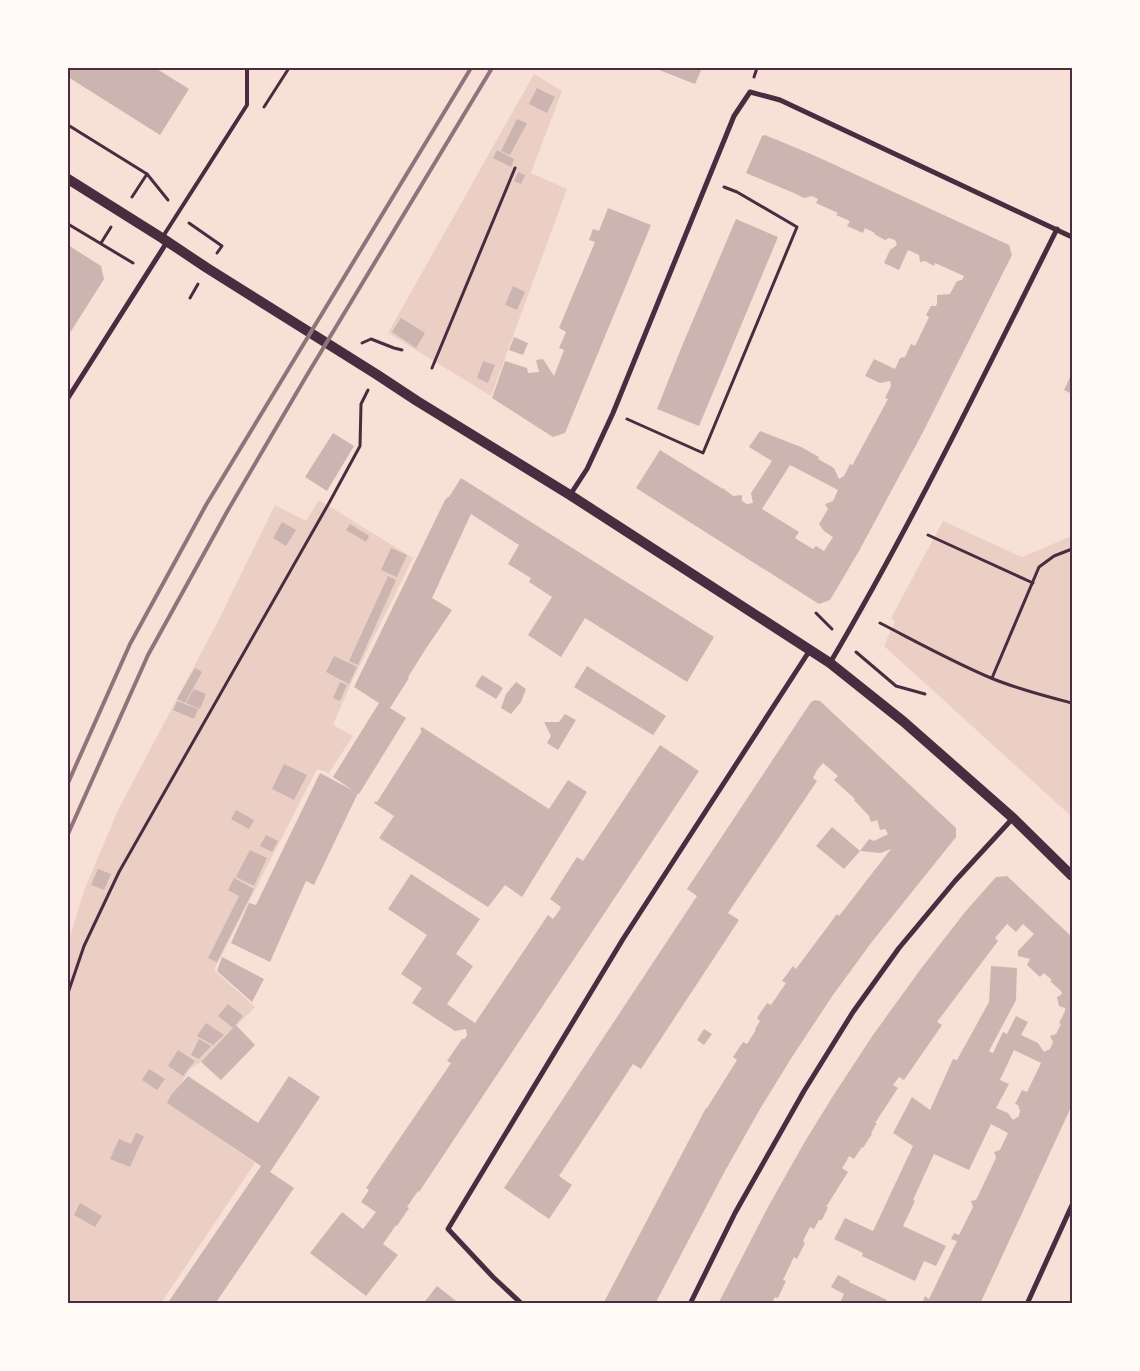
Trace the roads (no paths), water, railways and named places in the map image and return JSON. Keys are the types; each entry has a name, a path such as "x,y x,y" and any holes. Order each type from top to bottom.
{"main road":[{"path":"68,179 417,401 570,495 810,649 904,722 1013,818 1072,876"}],"street":[{"path":"570,495 587,469 612,413 734,116 750,92 780,100 1072,237"},
{"path":"830,663 930,480 1057,229"},
{"path":"68,398 148,272 165,240"},
{"path":"522,1304 493,1277 448,1229 624,939 810,649"},
{"path":"690,1304 735,1212 804,1091 853,1012 906,941 955,881 1013,818"},
{"path":"1027,1304 1072,1205"}],"lane":[{"path":"165,240 179,213 247,105 247,68"}],"railway":[{"path":"68,783 130,644 206,505 471,68"},
{"path":"68,834 148,655 228,510 492,68"}]}
